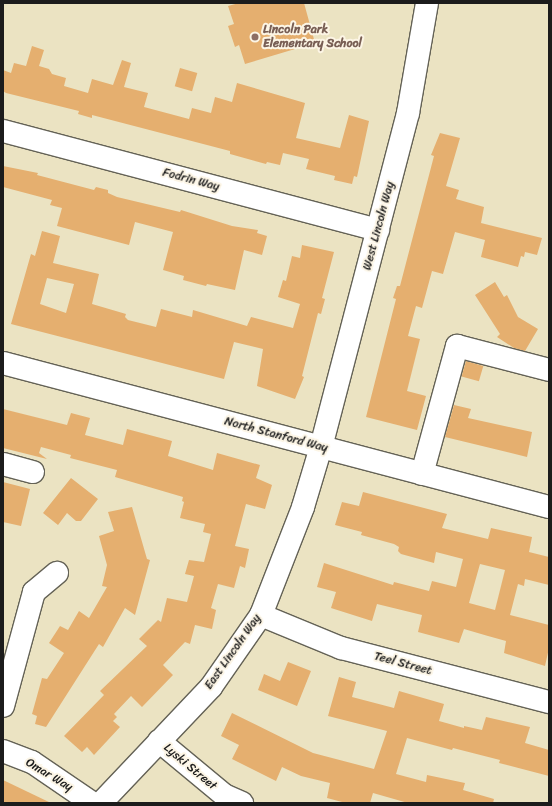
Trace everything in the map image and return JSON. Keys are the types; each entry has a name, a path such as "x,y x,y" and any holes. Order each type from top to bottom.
{"street":[{"name":"West Lincoln Way","path":"321,447 416,79 427,3"},
{"name":"Fodrin Way","path":"3,131 378,230"},
{"path":"422,474 457,346 549,370"},
{"name":"North Stanford Way","path":"3,363 549,507"},
{"name":"East Lincoln Way","path":"101,803 210,687 261,615 303,507 321,447"},
{"path":"3,464 33,472"},
{"path":"3,706 34,592 56,573"},
{"name":"Teel Street","path":"261,615 341,648 549,702"},
{"name":"Lyski Street","path":"159,741 224,795 242,803"},
{"name":"Omar Way","path":"3,751 32,762 92,803"}],"building":[{"path":"239,3 304,3 315,43 245,64 239,45 235,47 228,26 234,24 228,6"},
{"path":"32,46 44,50 39,66 49,69 52,74 66,78 64,86 88,93 92,79 113,85 122,60 131,63 124,87 148,93 144,107 189,119 192,108 211,113 215,97 232,102 237,83 305,103 296,138 340,148 349,115 369,121 357,177 354,176 352,184 334,180 335,176 306,169 309,159 283,153 280,165 267,162 266,164 230,154 230,151 92,115 92,118 78,114 79,111 6,93 3,91 3,70 11,73 14,63 26,66"},
{"path":"180,68 197,73 192,91 175,86"},
{"path":"440,133 460,138 446,186 459,190 456,199 484,207 481,223 542,238 537,255 525,252 524,257 521,256 518,267 481,257 485,240 455,232 443,274 432,271 422,308 416,306 408,336 420,339 407,391 426,396 417,430 366,417 396,299 393,298 397,286 400,286 434,156 431,155"},
{"path":"3,166 38,173 37,175 94,190 96,187 108,190 108,193 117,197 180,212 181,210 232,226 258,230 257,233 267,236 262,255 244,250 235,290 207,284 206,286 183,280 184,276 163,270 173,232 135,222 129,245 57,226 62,208 50,205 52,200 3,187"},
{"path":"42,231 60,236 53,263 99,274 92,304 126,314 125,317 128,320 156,327 161,309 192,317 193,310 247,326 251,317 293,328 300,304 278,297 283,280 286,281 292,256 300,258 302,245 334,252 322,298 325,299 321,314 318,313 302,376 304,377 295,399 257,386 263,349 234,342 224,379 11,324 31,254 35,256","holes":["47,278 74,284 66,313 40,304"]},
{"path":"495,282 504,297 507,295 518,317 538,329 525,351 514,348 497,337 500,334 475,295"},
{"path":"466,361 483,366 479,381 462,376"},
{"path":"454,405 471,409 468,418 532,432 527,457 445,437"},
{"path":"3,409 67,425 71,413 90,418 85,435 123,445 127,429 172,441 168,456 213,470 217,453 260,465 256,478 272,485 265,509 246,504 235,546 249,549 245,568 240,566 234,588 218,584 211,608 216,610 212,629 195,625 190,644 185,642 163,665 173,675 142,707 131,696 114,714 117,717 113,721 120,727 94,755 87,747 82,752 64,736 104,695 100,691 147,646 139,639 158,620 161,622 167,598 187,602 194,576 185,574 189,560 204,562 211,534 203,532 205,524 180,518 184,502 182,501 183,497 115,477 117,470 70,458 71,455 41,447 39,453 47,459 3,448"},
{"path":"71,478 98,499 81,521 76,521 67,513 58,525 43,513"},
{"path":"3,482 30,489 21,526 3,522"},
{"path":"363,492 447,514 442,528 488,539 491,528 532,537 529,552 549,557 549,585 525,579 524,586 518,584 510,615 549,625 549,648 545,666 504,653 506,641 464,629 459,643 418,632 422,615 377,604 372,621 331,608 336,592 317,587 324,563 393,585 394,582 429,591 432,581 456,587 463,559 436,552 434,563 401,554 398,551 399,547 394,544 361,535 362,532 335,525 342,502 359,506","holes":["480,564 505,570 495,610 469,603"]},
{"path":"132,507 147,559 150,560 135,615 125,608 103,647 99,644 46,727 35,724 37,716 32,714 42,678 47,679 64,653 49,643 60,626 68,630 79,611 89,618 107,587 102,586 107,565 99,536 114,531 108,512"},
{"path":"288,662 311,671 297,706 258,690 264,674 280,681"},
{"path":"339,677 356,682 352,697 394,708 399,691 444,704 439,721 464,728 464,726 482,730 486,717 530,727 525,743 549,750 549,776 499,763 500,760 453,748 452,750 407,738 396,774 426,782 427,775 465,783 463,790 494,799 493,803 408,803 373,793 370,803 346,803 327,798 330,783 301,776 282,767 276,781 232,759 239,745 221,736 232,713 313,753 374,769 387,731 328,716"},
{"path":"3,780 51,803 3,803"}],"place":[{"name":"Lincoln Park Elementary School","path":"255,37"}]}
